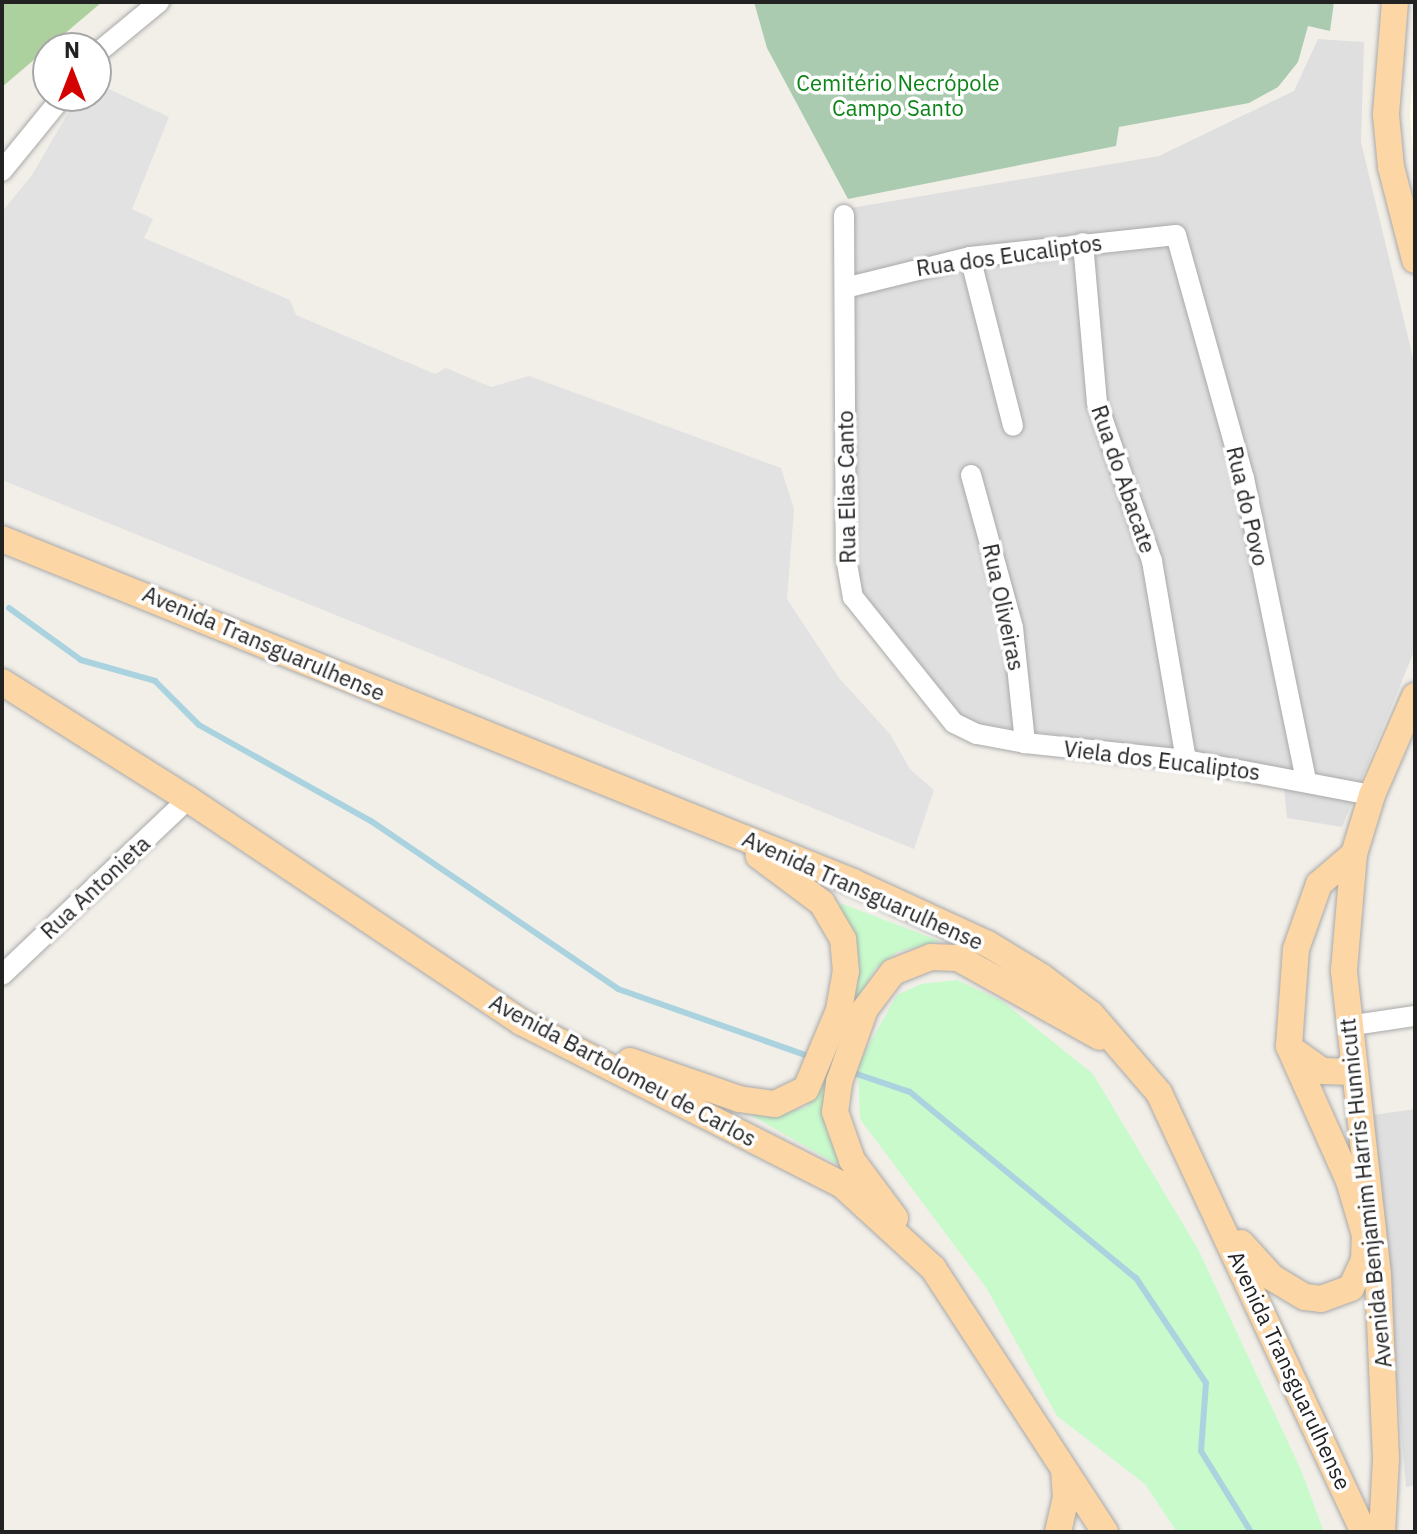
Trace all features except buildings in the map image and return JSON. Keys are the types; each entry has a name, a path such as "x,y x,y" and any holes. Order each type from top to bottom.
{"main road":[{"path":"1395,2 1386,115 1391,167 1415,260"},
{"path":"2,526 77,566"},
{"path":"2,539 77,566"},
{"name":"Avenida Transguarulhense","path":"77,566 677,811 988,944 1091,1014 1131,1055 1177,1126 1364,1532"},
{"name":"Avenida Bartolomeu de Carlos","path":"2,682 188,799 521,1022 841,1184 933,1268 1063,1467 1100,1530"},
{"name":"Avenida Benjamim Harris Hunnicutt","path":"1382,1532 1386,1458 1380,1305 1352,1072 1344,970 1354,854 1372,795 1415,696"},
{"path":"521,1022 739,1099 775,1104 806,1089 839,1010 846,972 843,939 832,914 767,861 677,811"},
{"path":"1344,970 1339,912 1319,884 1354,854"},
{"name":"Avenida Benjamim Harris Hunnicutt","path":"1223,1223 1273,1278 1305,1297 1338,1295 1358,1276 1364,1260 1361,1218 1289,1046 1292,971 1319,884"},
{"path":"933,1268 852,1160 835,1112 844,1067 878,988 911,962 958,958 1131,1055"},
{"path":"1289,1046 1322,1071 1352,1072"},
{"path":"1058,1532 1066,1498 1063,1467"}],"street":[{"path":"112,41 159,2"},
{"path":"2,171 50,112"},
{"name":"Rua Elias Canto","path":"844,215 846,558 853,597 954,723"},
{"name":"Rua dos Eucaliptos","path":"845,288 970,257 1176,235"},
{"name":"Rua do Povo","path":"1176,235 1244,478 1306,780"},
{"name":"Rua do Abacate","path":"1083,243 1097,403 1152,561 1186,760"},
{"path":"970,257 1013,426"},
{"name":"Rua Oliveiras","path":"971,475 1013,628 1025,743"},
{"name":"Viela dos Eucaliptos","path":"954,723 977,734 1025,743 1186,760 1306,780 1372,795"},
{"name":"Rua Antonieta","path":"2,975 188,799"},
{"path":"1348,1026 1415,1016"}],"shaded area":[{"path":"1318,39 1364,42 1361,142 1415,366 1415,649 1342,827 1287,818 1282,768 959,721 857,588 851,208 1159,156 1294,91"},
{"path":"1415,46 1415,184 1410,116"},
{"path":"112,90 169,117 132,209 153,219 144,238 290,300 296,315 435,374 446,368 491,387 529,376 781,468 794,509 787,599 839,678 890,734 910,769 934,790 914,849 2,480 2,212 32,175 69,112 112,112"},
{"path":"1415,1109 1415,1485 1406,1487 1373,1115"}],"green space":[{"path":"2,2 102,2 67,32 32,32 32,62 2,87"},
{"name":"Cemitério Necrópole Campo Santo","path":"754,2 1334,2 1330,31 1308,26 1298,62 1278,87 1249,103 1119,127 1116,146 848,199 767,48"},
{"path":"840,903 940,941 897,952 875,969 855,1003 821,1110 831,1141 856,1175 740,1109 774,1115 807,1107 847,1002 852,969"},
{"path":"957,980 1002,1001 1093,1074 1198,1249 1301,1470 1324,1532 1177,1532 1145,1484 1057,1416 987,1289 860,1119 858,1064 897,995 921,984"}],"waterway":[{"path":"9,608 81,660 155,681 199,725 371,821 618,989 811,1057"},
{"path":"848,1071 910,1092 1136,1278 1206,1383 1201,1451 1251,1532"}]}
